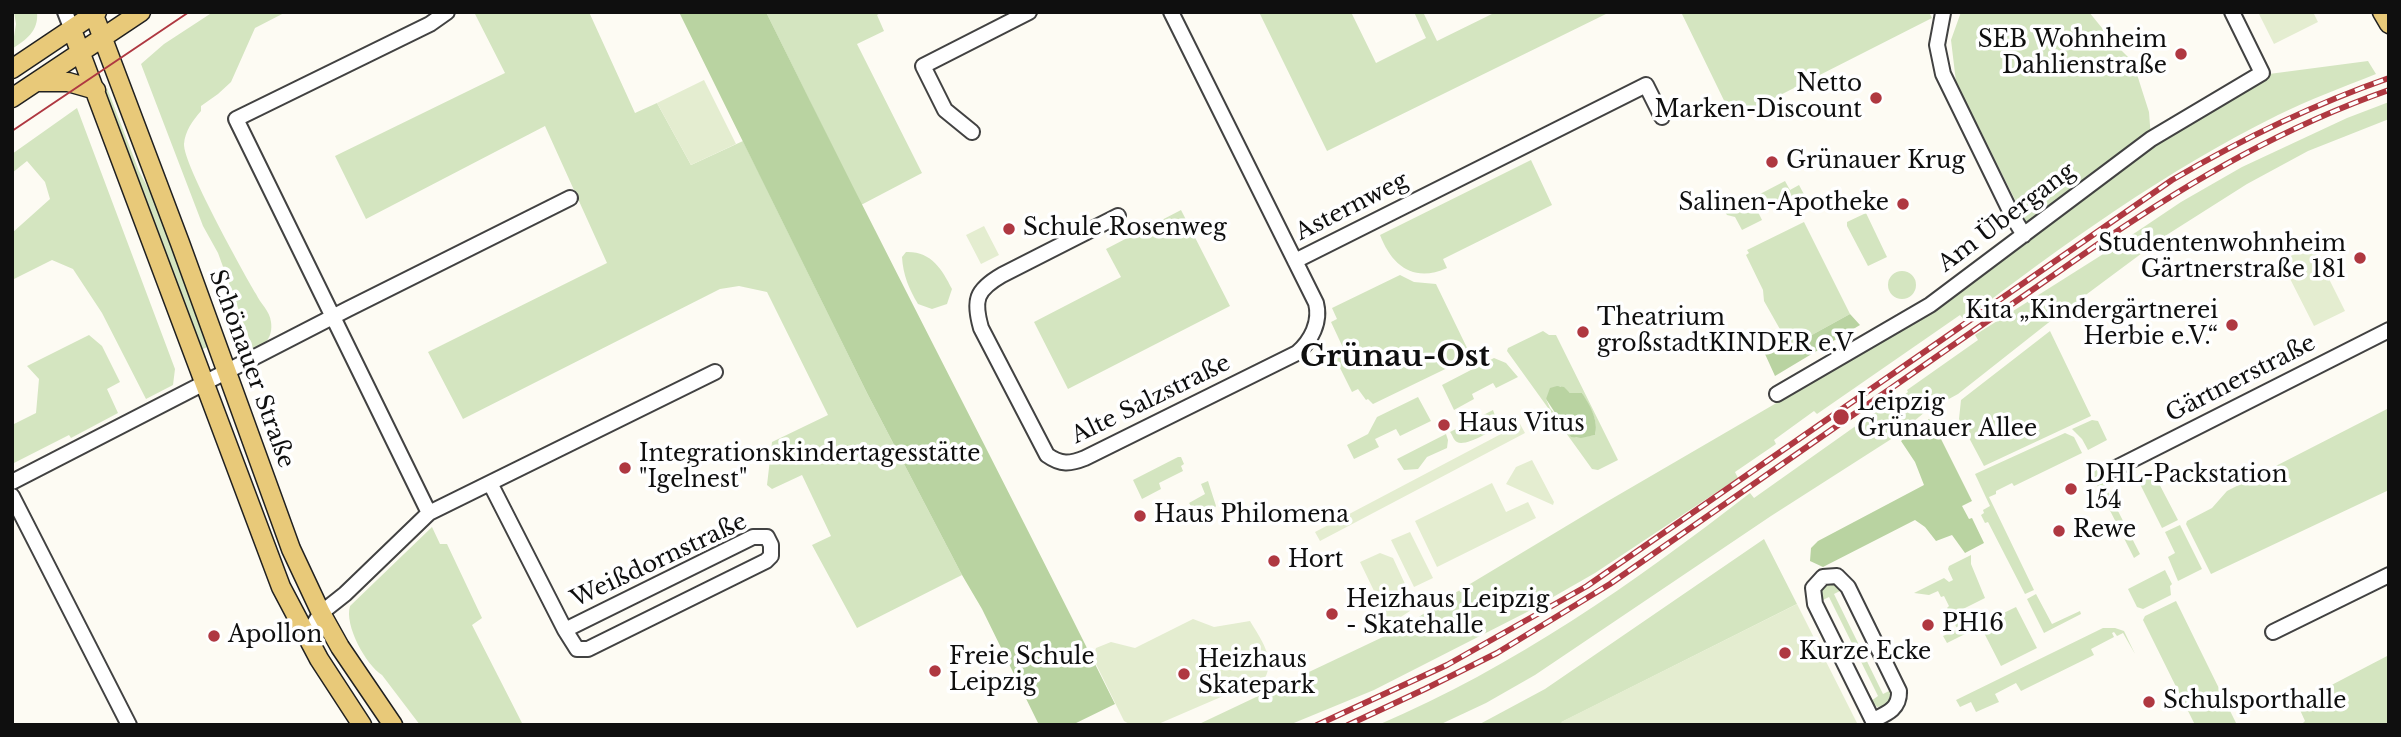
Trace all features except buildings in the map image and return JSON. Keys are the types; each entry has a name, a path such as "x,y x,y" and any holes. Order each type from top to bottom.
{"main road":[{"path":"12,98 141,12"},
{"path":"2382,12 2389,24"},
{"path":"12,69 94,13"},
{"name":"Schönauer Straße","path":"94,13 177,234 262,543 306,636 362,725"},
{"name":"Schönauer Straße","path":"72,30 216,378 321,613 393,725"},
{"path":"37,82 68,82 96,90"}],"street":[{"path":"65,12 72,30"},
{"path":"429,513 236,119 430,23 447,12"},
{"path":"972,132 945,110 923,66 1029,12"},
{"name":"Asternweg","path":"1171,12 1295,261 1646,85 1662,117"},
{"path":"1944,12 1937,45 1942,74 2012,217 2024,235"},
{"name":"Am Übergang","path":"1777,394 1930,305 2151,139 2262,73 2232,12"},
{"path":"12,482 570,198"},
{"name":"Alte Salzstraße","path":"1118,216 986,284 978,297 976,309 981,328 1047,455 1058,463 1072,463 1085,458 1301,350 1314,331 1318,308 1295,261"},
{"name":"Gärtnerstraße","path":"2114,469 2389,330"},
{"path":"306,636 321,613 345,594 429,513 715,372"},
{"name":"Weißdornstraße","path":"490,483 565,630 578,649 588,649 766,561 771,556 771,545 767,537 753,537 565,630"},
{"path":"12,496 129,725"},
{"path":"2273,632 2389,575"},
{"path":"1826,576 1837,576 1848,587 1899,691 1899,701 1895,707 1874,722 1815,604 1813,588 1826,576"},
{"path":"297,619 321,613"}],"green space":[{"path":"14,12 37,12 37,19 34,30 12,49 16,24"},
{"path":"213,12 286,12 255,28 231,82 201,106 184,144 203,194 270,318 271,332 268,340 253,349 218,253 203,226 141,64 164,44"},
{"path":"474,12 589,12 635,113 657,103 691,165 743,141 867,393 962,575 857,628 812,545 831,536 802,475 772,489 767,485 772,442 828,415 767,292 739,286 720,289 463,419 428,352 607,263 545,126 366,219 335,156 505,73"},
{"path":"679,12 766,12 1115,704 1072,725 1039,725 982,609 867,393"},
{"path":"766,12 882,12 877,15 884,31 857,44 922,173 861,205"},
{"path":"1259,12 1351,12 1376,63 1426,38 1414,12 1423,12 1437,41 1496,12 1610,12 1327,151"},
{"path":"1681,12 1929,12 1932,18 1733,119"},
{"path":"1961,12 2089,12 2133,62 2149,112 2151,139 2030,230 1956,82 1951,40"},
{"path":"2258,12 2313,12 2318,22 2274,44"},
{"path":"2368,61 2376,74 2278,115 2155,184 2039,264 1964,320 1960,315 1817,414 1814,411 1774,440 1776,444 1735,472 1738,478 1595,573 1527,612 1374,690 1289,725 1197,725 1404,627 1450,596 1608,501 1907,327 1962,290 2146,149 2266,79 2269,74"},
{"path":"704,80 736,144 691,165 657,103"},
{"path":"107,88 139,171 157,205 209,346 199,351 102,91"},
{"path":"2389,102 2389,119 2308,151 2247,184 2165,236 1958,394 1925,412 1896,436 1771,516 1535,675 1486,703 1439,725 1378,725 1477,677 1572,621 1662,559 1750,493 1754,498 1898,396 1900,398 1907,390 1978,340 1975,335 2181,202 2242,167 2347,118"},
{"path":"77,108 175,369 173,385 146,399 102,313 73,269 52,260 12,280 12,233 50,199 45,182 27,161 12,173 12,154"},
{"path":"1531,160 1552,205 1443,259 1447,268 1424,274 1414,272 1398,263 1385,246 1380,235"},
{"path":"1785,181 1790,190 1799,185 1806,198 1789,206 1760,194"},
{"path":"1751,198 1762,220 1742,230 1735,217 1725,212"},
{"path":"1181,210 1230,306 1068,389 1034,322 1121,277 1106,249"},
{"path":"1866,213 1887,257 1868,266 1847,226 1847,222"},
{"path":"1804,222 1850,314 1790,347 1764,301 1763,290 1746,255 1749,253 1747,250"},
{"path":"984,226 999,255 981,264 966,235"},
{"path":"2312,245 2345,311 2314,326 2281,261"},
{"path":"906,252 915,252 929,258 940,268 952,289 947,304 932,309 918,304 904,270 902,257"},
{"path":"1902,271 1912,275 1916,285 1912,295 1902,299 1892,295 1888,285 1892,275"},
{"path":"1400,275 1414,282 1436,284 1470,354 1468,358 1373,404 1366,400 1358,389 1352,392 1335,358 1345,352 1331,322 1337,319 1332,308"},
{"path":"1850,314 1860,325 1775,376 1765,354 1786,340 1790,347"},
{"path":"1543,331 1556,335 1618,460 1598,470 1592,469 1507,351 1508,348","holes":["1560,386 1570,393 1582,393 1594,419 1595,435 1576,438 1550,408 1546,399"]},
{"path":"2050,331 2091,416 1984,466 1959,419 1961,400"},
{"path":"89,335 102,346 120,382 107,389 118,413 71,438 69,435 14,463 12,425 36,413 39,379 27,366"},
{"path":"1494,358 1506,363 1518,377 1496,388 1493,383 1472,394 1474,399 1454,410 1442,385"},
{"path":"1564,387 1570,393 1582,393 1595,419 1595,435 1571,437 1546,399 1550,388"},
{"path":"1418,397 1431,421 1400,436 1396,429 1375,439 1379,447 1354,459 1347,445 1368,434 1377,417"},
{"path":"2389,408 2389,490 2211,574 2186,524 2187,521 2212,508 2227,491"},
{"path":"1493,410 1498,424 1495,427 1472,440 1461,443 1455,440 1450,432"},
{"path":"1929,419 1972,501 1962,506 1969,519 1972,518 1984,543 1965,553 1952,535 1936,541 1925,527 1915,520 1823,567 1810,561 1811,548 1818,541 1924,485 1915,462 1901,441"},
{"path":"2092,420 2098,421 2107,440 2088,450 2072,429"},
{"path":"1520,424 1525,433 1320,541 1315,532"},
{"path":"2065,433 2074,437 2082,453 2014,486 2012,483 1989,497 2034,590 2025,594 1988,522 1985,523 1981,515 1983,510 1990,506 1975,474"},
{"path":"1446,434 1447,448 1427,457 1418,469 1404,470 1397,459"},
{"path":"1181,457 1184,464 1181,466 1183,471 1159,483 1161,489 1142,499 1133,480"},
{"path":"1532,460 1554,502 1553,505 1506,484 1516,467"},
{"path":"2097,470 2140,554 2134,558 2091,473"},
{"path":"2153,472 2178,520 2162,528 2138,480"},
{"path":"1208,481 1216,506 1211,513 1198,517 1189,503 1205,494 1201,484"},
{"path":"1492,483 1506,512 1528,502 1536,518 1437,567 1415,521"},
{"path":"2180,525 2202,569 2178,581 2168,557 2175,553 2165,532"},
{"path":"432,527 440,544 447,544 482,618 472,625 523,725 420,725 382,675 369,663 353,634 350,606"},
{"path":"1410,532 1433,578 1414,587 1391,540"},
{"path":"1764,539 1797,604 1562,722 1563,725 1478,725 1545,689"},
{"path":"1380,553 1393,558 1412,599 1410,611 1390,624 1360,562"},
{"path":"1971,555 1971,564 1985,598 1961,610 1971,631 1947,643 1943,636 1957,629 1954,622 1956,620 1947,608 1949,606 1944,596 1941,597 1938,591 1929,595 1914,593 1944,578 1949,582 1953,580 1949,566"},
{"path":"2165,570 2172,584 2171,595 2143,609 2137,607 2128,589"},
{"path":"1835,583 1842,590 1834,594 1883,694 1891,690 1892,699 1886,706 1877,707 1871,701 1878,696 1829,597 1821,601 1819,591 1826,584"},
{"path":"2036,594 2052,624 2080,611 2081,614 2044,633 2027,599"},
{"path":"2176,601 2237,725 2195,725 2143,620 2145,616"},
{"path":"1797,604 1858,725 1563,725 1561,722"},
{"path":"2016,607 2037,648 2001,666 1982,629 1985,622"},
{"name":"Heizhaus Skatepark","path":"1193,619 1214,627 1250,621 1268,656 1265,678 1156,725 1131,725 1124,721 1093,658 1096,648 1111,642 1135,648"},
{"path":"2103,628 2124,631 2135,654 2123,633 2117,636 2114,632 2114,637 2091,649 2094,655 2021,691 2016,683 1995,694 1999,702 1976,712 1971,702 1960,707 1956,700"},
{"path":"2389,655 2389,725 2301,725 2305,721 2300,710 2325,698 2322,690"}],"tram line":[{"path":"12,131 189,12"}],"railway":[{"path":"1317,725 1447,665 1587,586 2172,180 2278,124 2389,78"},
{"path":"1348,725 1497,653 1610,584 2104,240 2172,196 2277,137 2389,90"}],"place":[{"name":"SEB Wohnheim Dahlienstraße","path":"2181,54"},
{"name":"Netto Marken-Discount","path":"1876,98"},
{"name":"Grünauer Krug","path":"1772,162"},
{"name":"Salinen-Apotheke","path":"1903,204"},
{"name":"Schule Rosenweg","path":"1009,229"},
{"name":"Studentenwohnheim Gärtnerstraße 181","path":"2360,258"},
{"name":"Kita „Kindergärtnerei Herbie e.V.“","path":"2232,325"},
{"name":"Theatrium großstadtKINDER e.V","path":"1583,332"},
{"name":"Leipzig Grünauer Allee","path":"1841,417"},
{"name":"Haus Vitus","path":"1444,425"},
{"name":"Integrationskindertagesstätte \"Igelnest\"","path":"625,468"},
{"name":"DHL-Packstation 154","path":"2071,489"},
{"name":"Haus Philomena","path":"1140,516"},
{"name":"Rewe","path":"2059,531"},
{"name":"Hort","path":"1274,561"},
{"name":"Heizhaus Leipzig - Skatehalle","path":"1332,614"},
{"name":"PH16","path":"1928,625"},
{"name":"Apollon","path":"214,636"},
{"name":"Kurze Ecke","path":"1785,653"},
{"name":"Freie Schule Leipzig","path":"935,671"},
{"name":"Heizhaus Skatepark","path":"1184,674"},
{"name":"Schulsporthalle","path":"2149,702"}],"district":[{"name":"Grünau-Ost","path":"1395,358"}]}
